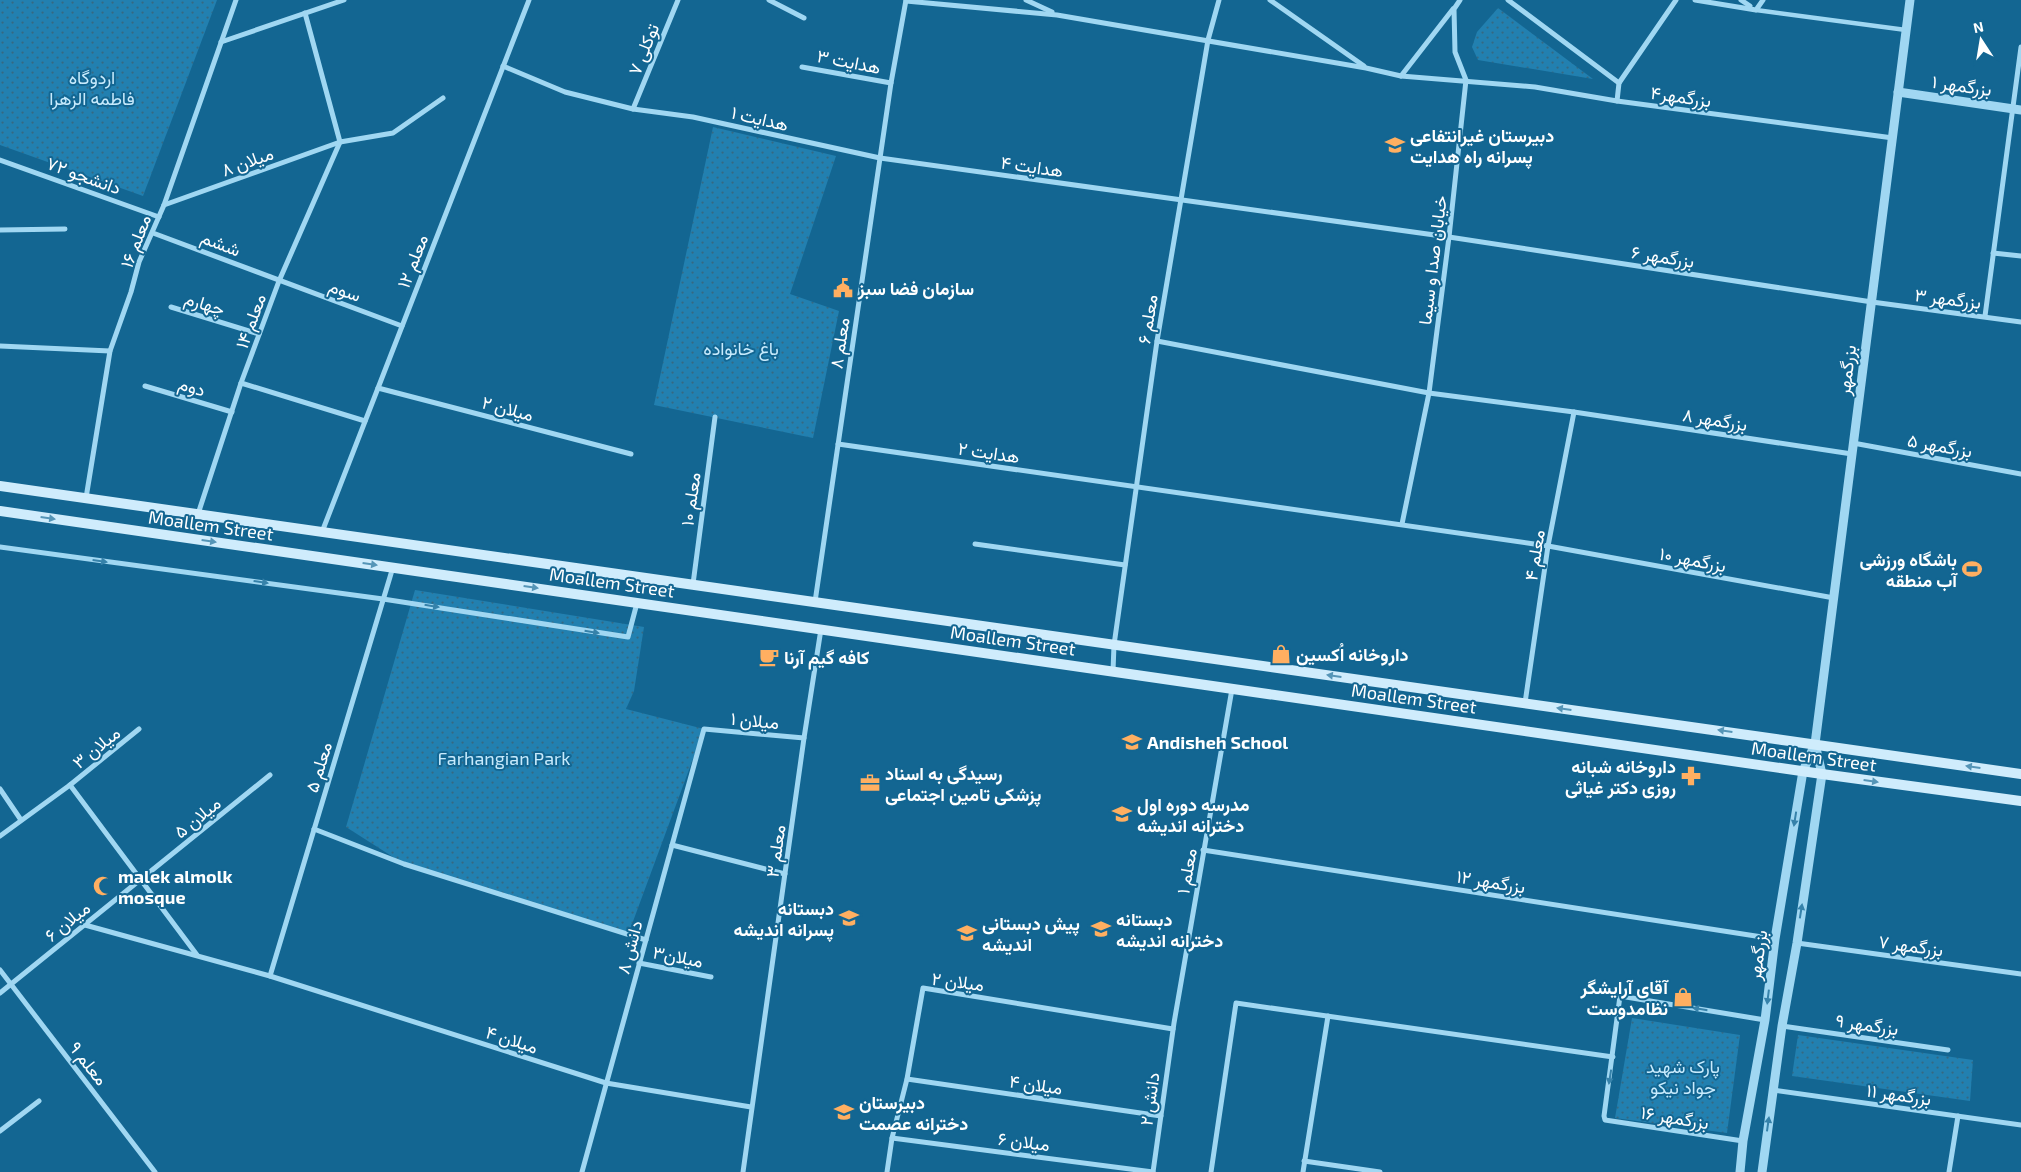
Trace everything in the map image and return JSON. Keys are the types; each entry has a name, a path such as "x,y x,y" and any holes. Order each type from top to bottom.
{"main road":[{"name":"Moallem Street","path":"0,486 2021,774"},
{"name":"Moallem Street","path":"0,511 1822,774 2021,801"}],"street":[{"name":"معلم ۱۶","path":"86,499 110,351 139,262 164,205 236,0"},
{"path":"221,42 344,0"},
{"name":"معلم ۱۲","path":"322,532 529,0"},
{"name":"توکلی ۷","path":"633,109 678,0"},
{"path":"769,0 804,18"},
{"path":"906,0 1057,14"},
{"name":"معلم ۸","path":"814,602 891,83 906,0"},
{"path":"1026,0 1057,14"},
{"name":"معلم ۶","path":"1112,671 1114,644 1157,341 1208,40 1219,0"},
{"path":"1270,0 1366,68"},
{"path":"1401,76 1460,0"},
{"path":"1508,0 1619,83"},
{"path":"1616,102 1619,83 1676,0"},
{"path":"1695,0 1906,30"},
{"path":"1741,0 1754,9"},
{"path":"1754,9 1763,0"},
{"name":"بزرگمهر","path":"1740,1172 1743,1141 1765,1020 1775,939 1803,770 1815,744 1910,0"},
{"name":"خیابان صدا و سیما","path":"1402,524 1429,393 1449,238 1466,80 1454,52 1454,9"},
{"path":"304,13 340,142"},
{"name":"بزرگمهر۴","path":"1057,14 1366,68 1401,76 1535,87 1616,102 1893,138"},
{"path":"1985,316 1993,252 2017,109 2021,47"},
{"name":"هدایت ۱","path":"503,66 565,92 633,109 693,117 880,158"},
{"name":"هدایت ۳","path":"802,67 891,83"},
{"name":"بزرگمهر ۱","path":"1898,92 2017,109"},
{"name":"میلان ۸","path":"164,205 340,142 393,133 443,98"},
{"name":"معلم ۱۴","path":"198,514 279,281 340,142"},
{"name":"هدایت ۴","path":"880,158 1449,238"},
{"name":"دانشجو ۷۲","path":"0,160 159,217"},
{"path":"0,230 65,229"},
{"name":"ششم","path":"153,233 279,281"},
{"name":"بزرگمهر ۶","path":"1449,238 1872,302"},
{"path":"1993,252 2021,256"},
{"name":"سوم","path":"279,281 402,326"},
{"name":"بزرگمهر ۳","path":"1872,302 2021,322"},
{"name":"چهارم","path":"171,307 259,334"},
{"name":"بزرگمهر ۸","path":"1157,341 1429,393 1574,412 1852,454"},
{"path":"0,346 110,351"},
{"path":"242,383 365,421"},
{"name":"دوم","path":"145,386 232,412"},
{"name":"میلان ۲","path":"378,388 631,454"},
{"name":"معلم ۴","path":"1525,703 1548,546 1574,412"},
{"name":"معلم ۱۰","path":"693,585 715,417"},
{"name":"هدایت ۲","path":"838,444 1402,524"},
{"name":"بزرگمهر ۵","path":"1853,444 2021,474"},
{"name":"بزرگمهر ۱۰","path":"1402,524 1548,546 1834,598"},
{"path":"975,544 1125,565"},
{"path":"0,547 384,599 628,637 638,603"},
{"name":"معلم ۵","path":"270,976 393,568"},
{"name":"معلم ۳","path":"743,1172 821,629"},
{"name":"معلم ۱","path":"1173,1029 1232,688"},
{"name":"میلان ۳","path":"70,785 139,729"},
{"name":"میلان ۱","path":"704,729 804,738"},
{"name":"دانش ۸","path":"582,1172 704,729"},
{"name":"بزرگمهر","path":"1762,1172 1772,1090 1797,943 1822,774 1815,744"},
{"name":"میلان ۵","path":"141,880 270,775"},
{"path":"0,836 70,785 197,956"},
{"path":"0,789 21,820"},
{"path":"314,829 404,864 646,940"},
{"path":"672,845 785,874"},
{"name":"بزرگمهر ۱۲","path":"1203,850 1775,939"},
{"name":"میلان ۶","path":"0,993 141,880"},
{"name":"میلان ۴","path":"84,925 270,976 606,1083 751,1107"},
{"name":"بزرگمهر ۷","path":"1797,943 2021,974"},
{"name":"میلان۳","path":"639,963 711,976"},
{"name":"معلم ۹","path":"0,970 156,1172"},
{"name":"میلان ۲","path":"887,1172 892,1138 907,1079 923,988 1173,1029"},
{"path":"1211,1172 1236,1003 1613,1057 1620,996 1765,1020"},
{"path":"1303,1172 1328,1016"},
{"name":"بزرگمهر ۹","path":"1782,1026 1948,1050"},
{"name":"دانش ۲","path":"1152,1172 1173,1029"},
{"name":"بزرگمهر ۱۶","path":"1613,1057 1605,1120 1743,1141"},
{"name":"میلان ۴","path":"907,1079 1161,1116"},
{"name":"بزرگمهر ۱۱","path":"1772,1090 2021,1126"},
{"path":"0,1131 39,1101"},
{"path":"1950,1172 1958,1116"},
{"name":"میلان ۶","path":"892,1138 1152,1172"},
{"path":"1304,1161 1380,1172"}],"green space":[{"name":"اردوگاه فاطمه الزهرا","path":"0,0 217,0 143,196 0,145"},
{"path":"1498,8 1593,79 1478,60 1472,47 1477,32"},
{"name":"باغ خانواده","path":"713,127 836,156 790,294 839,311 813,438 654,405"},
{"name":"Farhangian Park","path":"415,590 644,627 634,691 626,709 704,729 628,935 404,864 346,827"},
{"name":"پارک شهید جواد نیکو","path":"1632,1018 1740,1035 1727,1133 1615,1118"},
{"path":"1798,1035 1973,1060 1970,1101 1792,1076"}],"place":[{"name":"دبیرستان غیرانتفاعی پسرانه راه هدایت","path":"1395,145"},
{"name":"سازمان فضا سبز","path":"843,288"},
{"name":"باشگاه ورزشی آب منطقه","path":"1972,569"},
{"name":"داروخانه اُکسین","path":"1281,654"},
{"name":"کافه گیم آرنا","path":"769,657"},
{"name":"Andisheh School","path":"1132,742"},
{"name":"داروخانه شبانه روزی دکتر غیاثی","path":"1691,776"},
{"name":"رسیدگی به اسناد پزشکی تامین اجتماعی","path":"870,783"},
{"name":"مدرسه دوره اول دخترانه اندیشه","path":"1122,814"},
{"name":"malek almolk mosque","path":"103,886"},
{"name":"دبستانه پسرانه اندیشه","path":"849,918"},
{"name":"دبستانه دخترانه اندیشه","path":"1101,929"},
{"name":"پیش دبستانی اندیشه","path":"967,933"},
{"name":"آقای آرایشگر نظامدوست","path":"1683,997"},
{"name":"دبیرستان دخترانه عصمت","path":"844,1112"}]}
